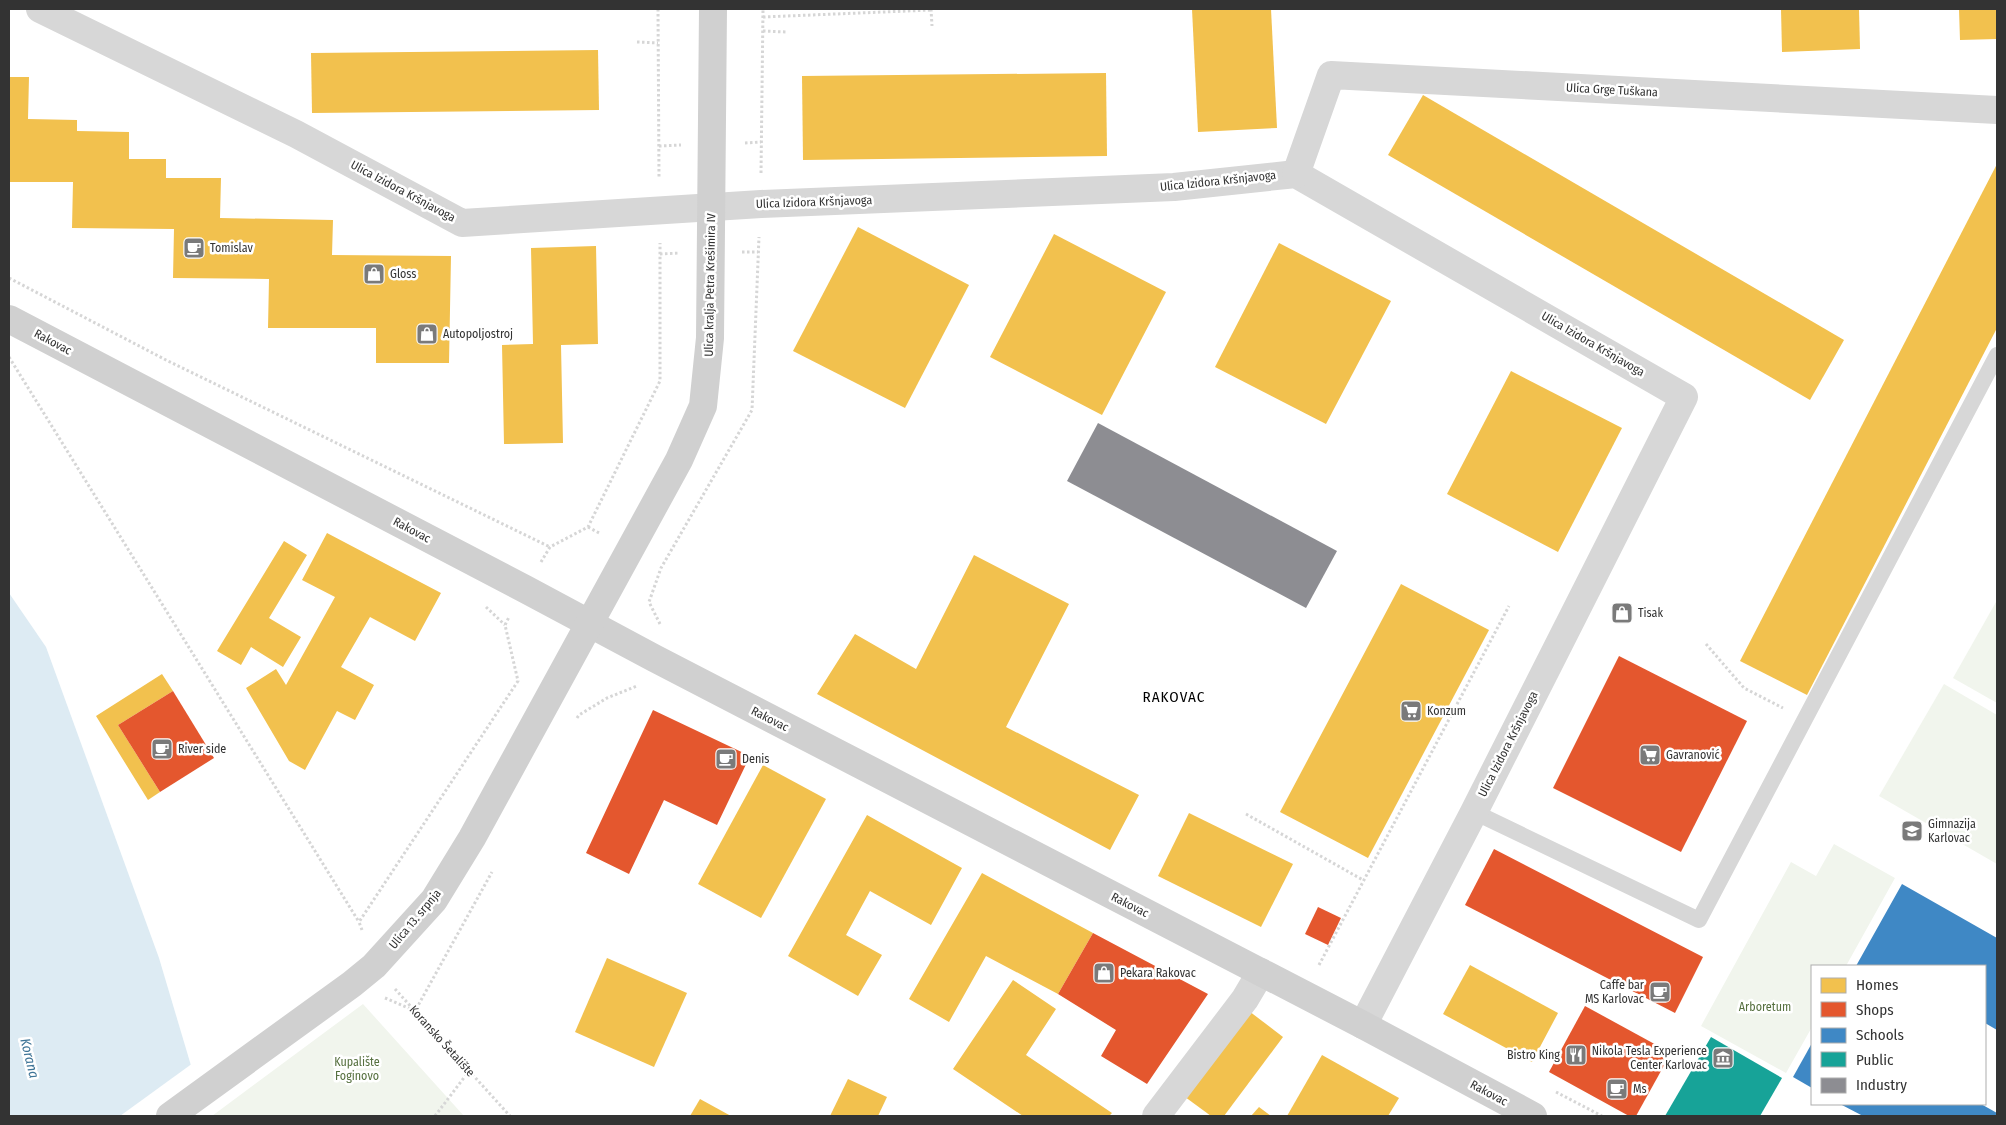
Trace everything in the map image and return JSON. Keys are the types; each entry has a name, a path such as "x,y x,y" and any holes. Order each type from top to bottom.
{"main road":[{"name":"Ulica kralja Petra Krešimira IV","path":"590,623 679,460 703,406 710,338 713,9"},
{"name":"Rakovac","path":"9,319 654,658 1363,1025 1533,1116"},
{"name":"Ulica 13. srpnja","path":"170,1116 328,1002 374,966 434,900 472,838 590,623"}],"street":[{"name":"Ulica Izidora Kršnjavoga","path":"40,9 296,134 462,223 712,207 1174,187 1296,174 1684,397 1474,812 1363,1025"},
{"name":"Ulica Grge Tuškana","path":"1296,174 1331,76 1997,110"},
{"path":"1156,1116 1245,999 1261,972"}],"lane":[{"path":"1474,812 1699,920 1997,355"}],"path":[{"path":"359,922 518,680 505,625 550,547 588,527 660,381 658,9"},
{"path":"763,18 931,9 932,26"},
{"path":"763,31 786,32"},
{"path":"637,42 658,43"},
{"path":"9,278 166,360 550,547"},
{"path":"9,356 359,922 374,966"},
{"path":"1302,994 1509,606"},
{"path":"1706,644 1744,688 1804,719"},
{"path":"1246,814 1363,880"},
{"name":"Koransko Šetalište","path":"374,966 510,1116"},
{"path":"435,1116 469,1070"}],"green space":[{"path":"1997,603 1997,703 1953,678"},
{"path":"1944,684 1997,715 1997,864 1879,796"},
{"name":"Arboretum","path":"1834,844 1895,878 1847,965 1811,965 1811,1029 1786,1073 1701,1026 1791,862 1816,876"},
{"name":"Kupalište Foginovo","path":"363,1004 464,1116 212,1116"}],"water":[{"name":"Korana","path":"9,593 46,647 159,958 206,1116 9,1116"}],"pier":[{"path":"193,1063 208,1116 120,1116"}],"building: Homes":[{"path":"1192,9 1271,9 1277,128 1198,132"},
{"path":"1781,9 1859,9 1860,49 1782,52"},
{"path":"1959,9 1997,9 1997,39 1960,40"},
{"path":"598,50 599,110 312,113 311,53"},
{"path":"1106,73 1107,156 803,160 802,76"},
{"path":"9,77 29,77 28,119 77,120 77,131 129,132 129,159 166,159 166,178 221,178 220,218 333,220 332,255 451,256 449,363 376,363 376,328 268,328 269,279 173,278 174,229 72,228 73,182 9,182"},
{"path":"1423,95 1844,340 1810,400 1388,155"},
{"path":"1997,164 1997,328 1807,695 1740,661"},
{"path":"858,227 969,285 905,408 793,351"},
{"path":"1054,234 1166,292 1102,415 990,357"},
{"path":"1279,243 1391,301 1326,424 1215,367"},
{"path":"596,246 598,344 561,345 563,443 504,444 502,345 533,344 531,248"},
{"path":"1511,371 1622,428 1558,552 1447,494"},
{"path":"327,533 441,593 415,641 370,617 341,667 374,685 355,720 337,711 305,770 289,761 246,688 276,669 286,685 335,597 302,580"},
{"path":"284,541 307,555 269,618 301,637 283,667 251,647 241,665 217,651"},
{"path":"974,555 1069,604 1006,727 1139,795 1110,850 817,694 855,634 916,669"},
{"path":"1401,584 1489,630 1368,858 1280,812"},
{"path":"162,674 173,691 118,725 160,792 148,800 96,716"},
{"path":"763,765 826,799 761,918 698,884"},
{"path":"1189,813 1293,864 1261,927 1158,876"},
{"path":"867,815 962,868 931,925 870,891 846,935 882,955 858,996 788,956"},
{"path":"982,873 1093,933 1058,994 986,956 949,1022 909,999"},
{"path":"607,958 687,993 654,1067 575,1032"},
{"path":"1470,965 1558,1013 1532,1062 1443,1014"},
{"path":"1013,980 1056,1009 1026,1055 1112,1113 1109,1116 1023,1116 953,1069"},
{"path":"1245,1008 1283,1037 1224,1116 1211,1116 1181,1094"},
{"path":"1322,1055 1399,1098 1388,1116 1287,1116"},
{"path":"848,1079 887,1097 878,1116 830,1116"},
{"path":"700,1099 731,1116 690,1116"},
{"path":"1259,1107 1271,1116 1251,1116"}],"building: Shops":[{"name":"Gavranović","path":"1619,656 1747,721 1681,852 1553,788"},
{"path":"173,691 214,758 160,792 118,725"},
{"path":"653,710 750,756 717,825 664,800 629,874 586,853"},
{"path":"1494,849 1703,957 1675,1013 1465,905"},
{"path":"1318,907 1341,918 1328,945 1305,934"},
{"path":"1093,933 1208,994 1147,1084 1101,1056 1116,1030 1058,994"},
{"path":"1585,1006 1671,1053 1636,1116 1629,1116 1549,1072"}],"building: Schools":[{"path":"1902,884 1997,938 1997,1030 1986,1024 1986,965 1857,965"},
{"path":"1811,1045 1811,1087 1793,1077"},
{"path":"1842,1105 1983,1105 1997,1113 1997,1116 1863,1116"}],"building: Public":[{"name":"Nikola Tesla Experience Center Karlovac","path":"1711,1037 1782,1078 1760,1116 1665,1116"}],"building: Industry":[{"path":"1098,423 1337,551 1306,608 1067,481"}],"place":[{"name":"Tomislav","path":"194,248"},
{"name":"Gloss","path":"374,274"},
{"name":"Autopoljostroj","path":"427,334"},
{"name":"Tisak","path":"1622,613"},
{"name":"Konzum","path":"1411,711"},
{"name":"River side","path":"162,749"},
{"name":"Gavranović","path":"1650,755"},
{"name":"Denis","path":"726,759"},
{"name":"Gimnazija Karlovac","path":"1912,831"},
{"name":"Pekara Rakovac","path":"1104,973"},
{"name":"Caffe bar MS Karlovac","path":"1660,992"},
{"name":"Bistro King","path":"1576,1055"},
{"name":"Nikola Tesla Experience Center Karlovac","path":"1723,1058"},
{"name":"Ms","path":"1617,1089"}],"district":[{"name":"RAKOVAC","path":"1174,697"}]}
